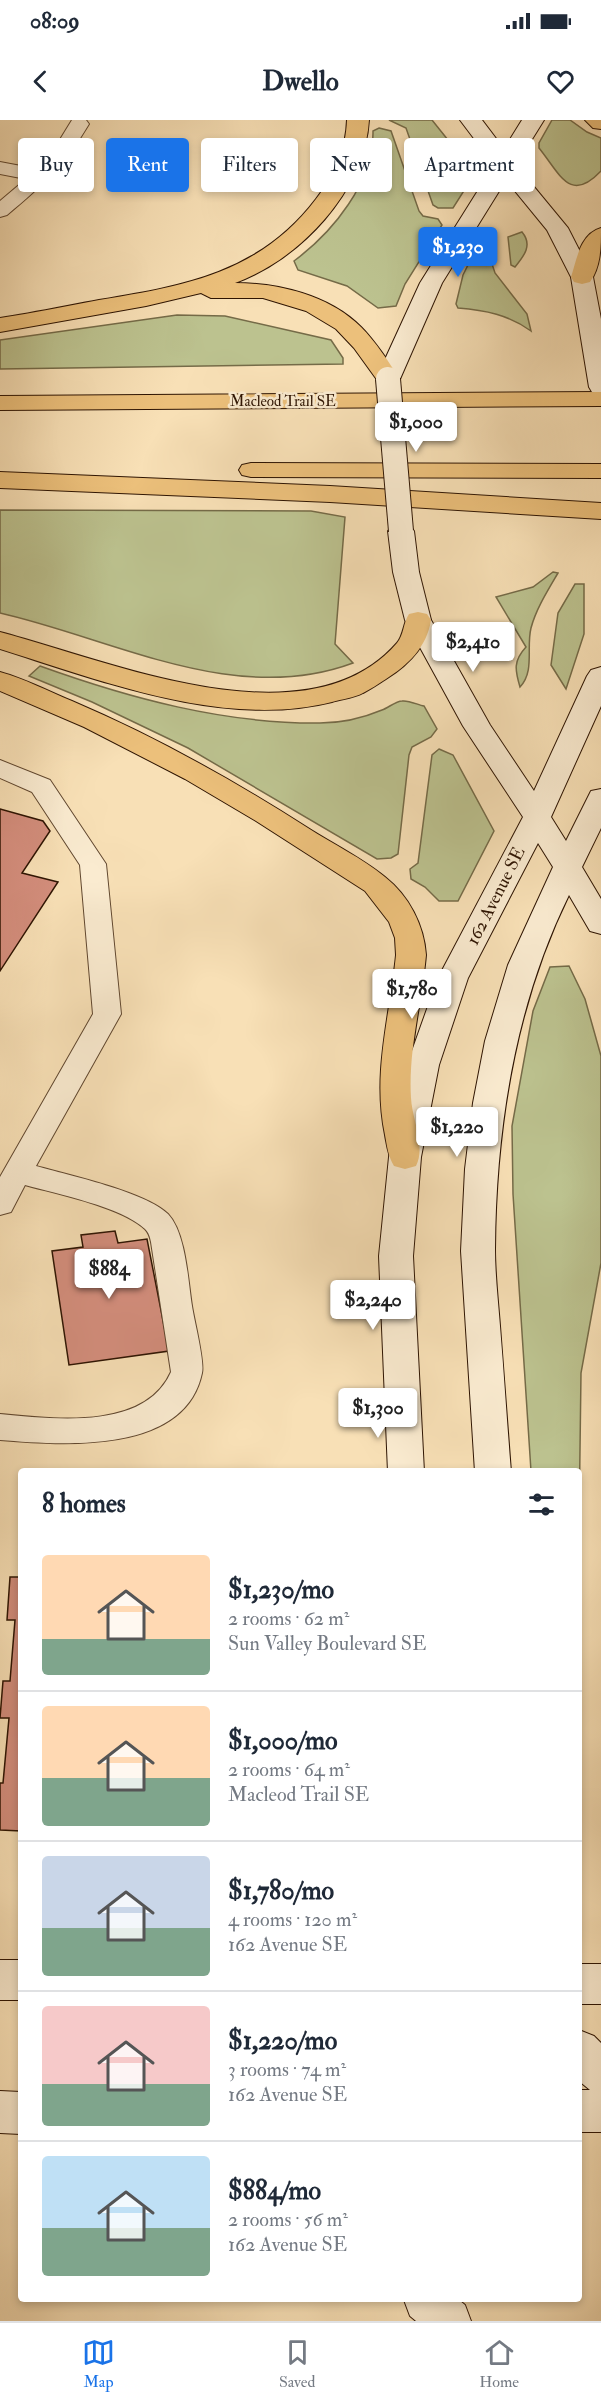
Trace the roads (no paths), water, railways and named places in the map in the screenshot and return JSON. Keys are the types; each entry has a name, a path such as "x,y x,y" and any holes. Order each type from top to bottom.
{"highway":[{"path":"0,326 212,285 257,265 291,242 320,211 341,180 352,153 357,120"},
{"path":"596,120 601,123"},
{"path":"582,277 593,243 601,235"},
{"path":"153,298 216,290 250,291 292,297 332,315 346,326 388,379"},
{"name":"Macleod Trail SE","path":"0,403 601,399"},
{"path":"0,471 601,471"},
{"path":"0,480 330,494 601,511"},
{"path":"0,640 130,679 197,696 255,702 289,701 346,690 379,675 409,646 417,633 418,620"},
{"path":"0,681 94,722 195,772 266,814 375,884 390,897 408,928 413,957 399,1032 395,1102 405,1158"}],"main road":[{"path":"471,120 484,138"},
{"path":"521,138 533,120"},
{"path":"388,379 431,283 487,192"},
{"path":"527,192 557,228 582,277 601,387"},
{"name":"162 Avenue SE","path":"388,379 406,572 418,620 477,726 537,817 601,924"},
{"name":"162 Avenue SE","path":"406,1468 396,1256 405,1158 423,1065 453,978 537,817 601,676"},
{"path":"494,1468 478,1251 481,1169 489,1103 501,1041 523,965 601,798"},
{"path":"385,1468 403,1403"},
{"path":"0,1980 18,1980"},
{"path":"582,1984 601,1984"},
{"path":"582,2053 601,2074"},
{"path":"582,2111 601,2111"},
{"path":"0,2112 18,2113"},
{"path":"428,2302 449,2321"},
{"path":"456,2302 458,2321"}],"lane":[{"path":"70,138 79,123"},
{"path":"0,168 18,171"},
{"path":"0,211 23,192"},
{"path":"0,768 41,786 93,864 107,1014 11,1176 0,1204"},
{"path":"0,1426 29,1430 102,1429 129,1425 153,1415 170,1403 182,1389 187,1372 166,1242 159,1225 146,1214 118,1202 11,1176"}]}
